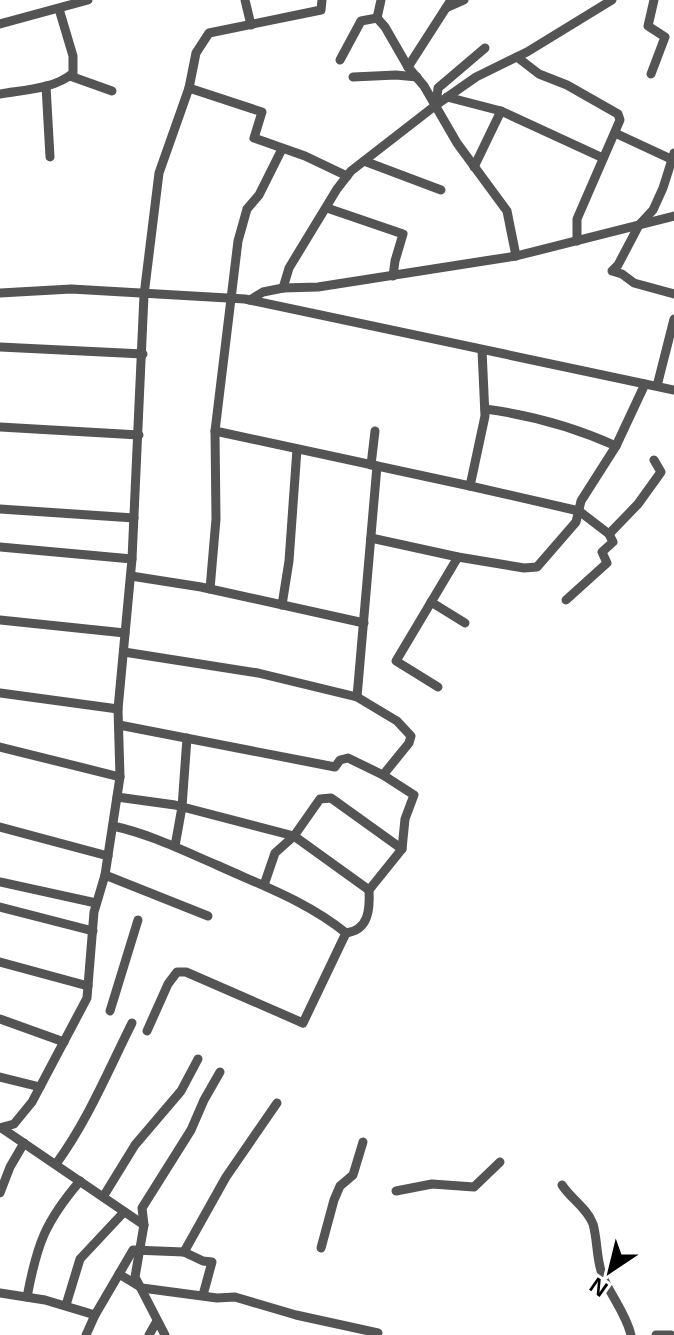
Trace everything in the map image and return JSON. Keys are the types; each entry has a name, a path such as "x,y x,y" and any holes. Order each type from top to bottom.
{"street":[{"path":"0,24 88,0"},
{"path":"245,0 251,25"},
{"path":"1,1129 14,1124 32,1102 87,998 96,903 105,875 120,777 118,709 131,576 144,295 159,173 189,88 196,53 209,33 321,10 322,0"},
{"path":"377,18 381,0"},
{"path":"408,67 449,4 464,0"},
{"path":"283,288 289,268 347,176 364,161 476,77 517,57 612,0"},
{"path":"651,74 665,37 648,26 654,0"},
{"path":"0,94 46,86 73,73 73,56 59,9"},
{"path":"340,60 361,21 377,18"},
{"path":"377,18 474,167 507,211 516,256"},
{"path":"436,105 438,88 485,48"},
{"path":"517,57 539,74 567,85 618,114 620,120 577,219 577,241"},
{"path":"70,76 112,91"},
{"path":"353,77 417,77"},
{"path":"46,86 50,157"},
{"path":"189,88 262,112 254,138 305,156 347,176"},
{"path":"447,97 501,111 603,158"},
{"path":"474,167 501,111"},
{"path":"615,133 673,156 653,210 639,225 612,271 634,283 674,294"},
{"path":"210,589 216,519 215,431 238,241 247,209 259,195 282,149"},
{"path":"364,161 441,190"},
{"path":"327,208 403,234 393,276"},
{"path":"250,300 263,292 283,288 318,287 516,256 674,216"},
{"path":"0,293 71,289 250,300 674,390"},
{"path":"657,386 674,319"},
{"path":"0,347 143,354"},
{"path":"470,486 485,409 482,350"},
{"path":"371,538 458,557 524,568 537,567 576,522 581,501 616,446 645,384"},
{"path":"485,409 576,428 616,446"},
{"path":"0,427 139,435"},
{"path":"215,431 579,511 609,534 613,542 602,552 607,563 566,600"},
{"path":"357,697 371,538 375,431"},
{"path":"282,605 289,561 297,449"},
{"path":"609,534 638,504 661,472 654,460"},
{"path":"0,509 134,518"},
{"path":"0,547 132,559"},
{"path":"438,687 396,661 458,557"},
{"path":"131,576 210,589 364,623"},
{"path":"431,602 465,623"},
{"path":"0,620 125,633"},
{"path":"124,652 258,673 357,697 397,721 411,736 409,743 383,775"},
{"path":"0,693 118,709"},
{"path":"119,725 335,767 340,760 348,758 414,795 405,819 402,849 369,890 370,911 365,923 356,931 346,933"},
{"path":"175,846 182,807 187,738"},
{"path":"0,747 120,777"},
{"path":"117,797 182,807 294,836 369,890"},
{"path":"264,885 275,853 294,836 320,799 331,798 402,849"},
{"path":"113,826 175,846 264,885 325,915 346,933"},
{"path":"0,827 108,856"},
{"path":"105,875 208,916"},
{"path":"0,882 96,903"},
{"path":"0,907 93,931"},
{"path":"110,1011 138,920"},
{"path":"147,1031 168,984 177,972 186,972 303,1023 346,933"},
{"path":"0,962 88,986"},
{"path":"0,1019 64,1042"},
{"path":"56,1164 96,1099 132,1023"},
{"path":"103,1197 135,1145 181,1091 198,1059"},
{"path":"165,1335 135,1277 144,1225 142,1208 191,1130 220,1072"},
{"path":"0,1077 40,1087"},
{"path":"184,1252 226,1177 277,1103"},
{"path":"1,1129 144,1225"},
{"path":"321,1248 334,1200 340,1186 353,1175 363,1142"},
{"path":"0,1193 24,1143"},
{"path":"396,1191 432,1184 474,1187 500,1162"},
{"path":"27,1297 41,1237 56,1209 80,1181"},
{"path":"562,1185 585,1210 592,1223 602,1275 620,1304 631,1335"},
{"path":"66,1305 80,1259 124,1212"},
{"path":"86,1335 133,1250 184,1252 212,1262 203,1295"},
{"path":"119,1274 142,1288 217,1298 235,1297 296,1315 378,1333"},
{"path":"0,1293 66,1305 95,1315"},
{"path":"149,1335 157,1321"},
{"path":"656,1335 671,1335"}]}
